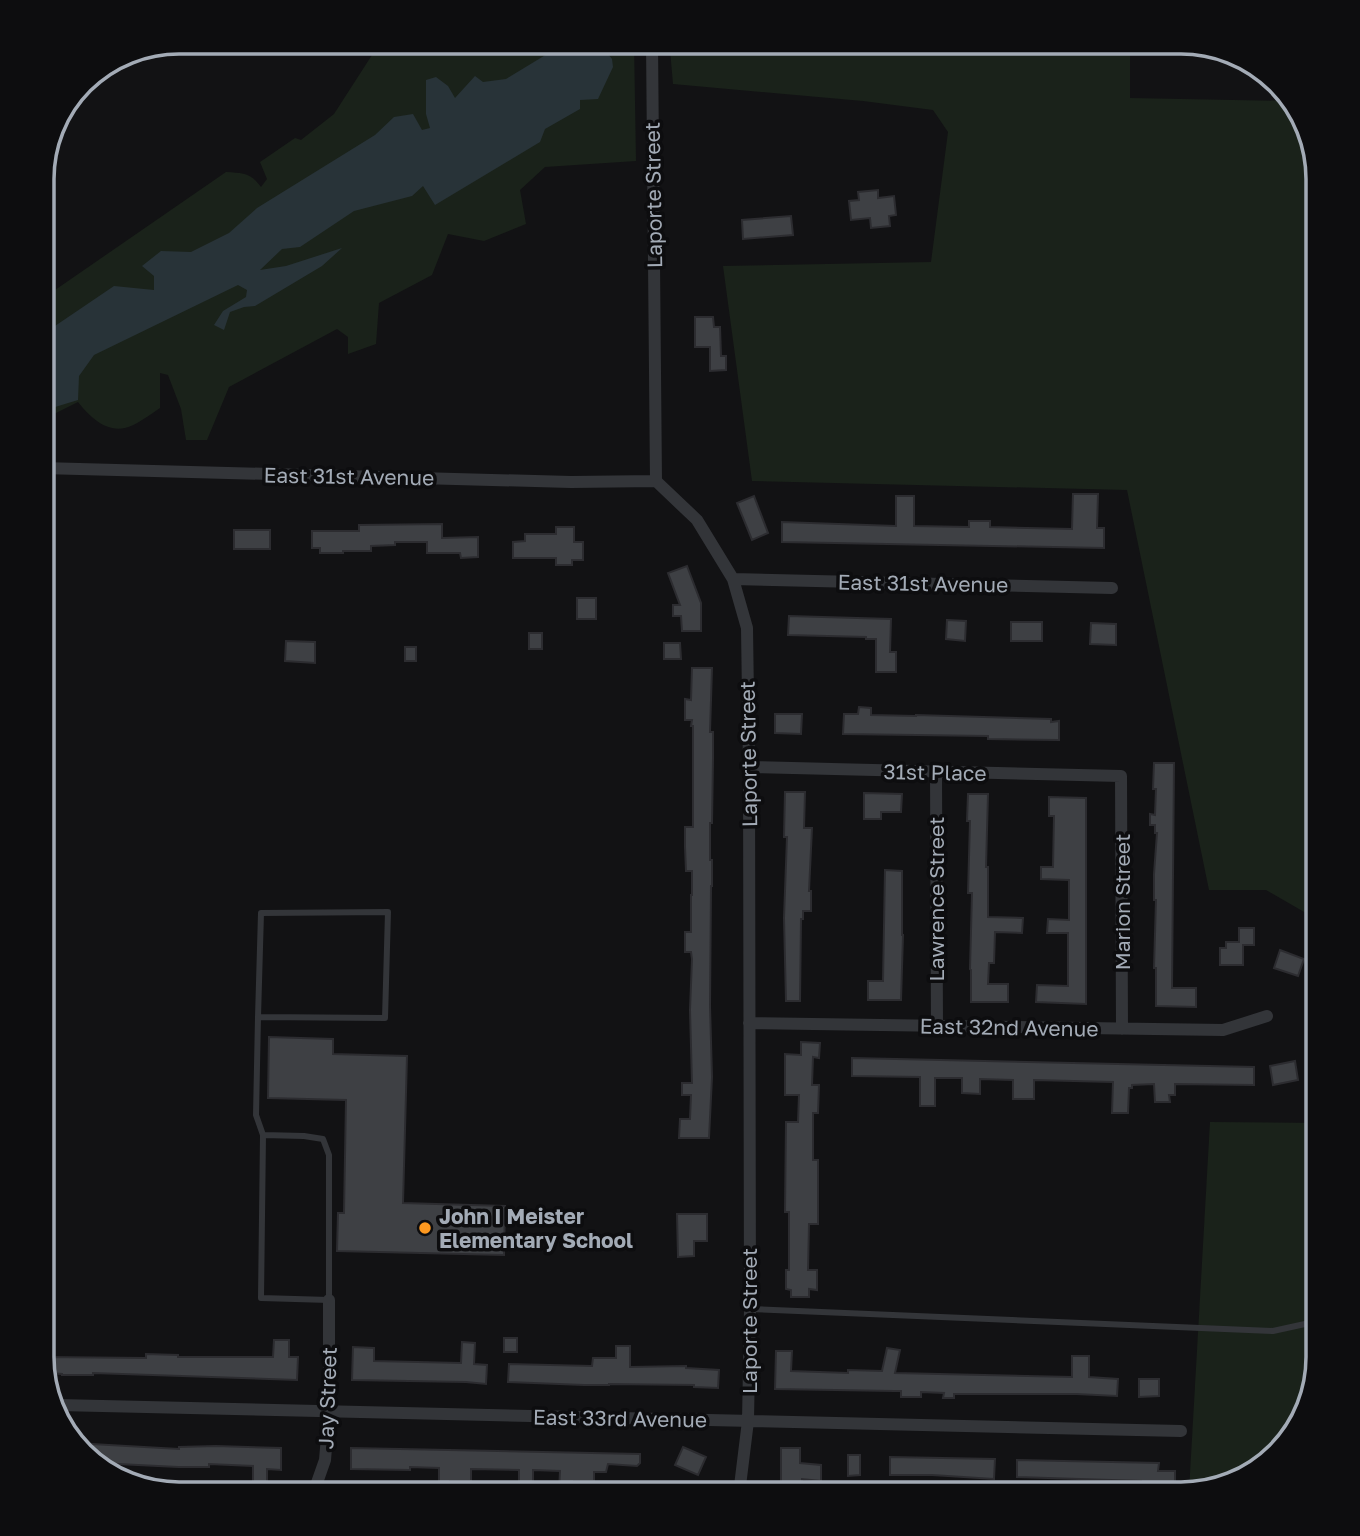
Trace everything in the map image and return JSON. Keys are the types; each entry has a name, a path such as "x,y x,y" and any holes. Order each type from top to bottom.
{"street":[{"name":"Laporte Street","path":"652,54 656,481 697,520 733,579 747,628 750,1309 748,1421 740,1482"},
{"name":"East 31st Avenue","path":"55,468 571,482 656,481"},
{"name":"East 31st Avenue","path":"733,579 1112,588"},
{"name":"31st Place","path":"749,767 1121,776"},
{"name":"Lawrence Street","path":"936,772 937,1026"},
{"name":"Marion Street","path":"1121,776 1122,1029"},
{"name":"East 32nd Avenue","path":"749,1023 1223,1030 1267,1016"},
{"name":"Jay Street","path":"317,1482 325,1461 329,1412 329,1300"},
{"name":"East 33rd Avenue","path":"64,1405 1181,1431"}],"lane":[{"path":"258,1017 385,1018 388,912 261,913 258,1017 256,1115 263,1135 261,1298 329,1300 329,1154 323,1139 263,1135"},
{"path":"750,1309 1273,1331 1306,1324"}],"shaded area":[{"path":"547,54 608,54 612,59 613,67 598,99 580,100 580,109 545,129 540,142 435,205 423,186 412,196 354,211 300,247 282,249 260,270 286,266 342,248 322,266 255,306 230,312 224,330 214,325 223,311 246,297 247,290 238,285 94,355 79,376 78,400 55,407 55,326 114,286 154,290 154,276 142,266 161,251 191,252 229,233 257,208 375,135 394,117 413,114 422,130 430,128 426,114 426,80 436,77 448,86 455,98 475,76 483,82 506,79"},
{"path":"634,54 636,161 545,167 520,190 526,224 484,241 448,234 432,275 379,303 376,344 348,354 348,337 337,329 229,387 207,440 186,440 181,409 168,375 160,373 160,408 129,427 111,428 93,418 78,402 55,414 55,290 226,172 246,175 261,187 267,179 260,162 295,138 301,140 334,114 372,55"},
{"path":"670,54 1130,55 1130,98 1278,101 1280,103 1299,139 1306,179 1306,913 1266,890 1209,890 1127,490 752,481 723,266 931,262 948,132 933,110 673,84"},
{"path":"1210,1122 1306,1123 1306,1357 1299,1397 1285,1426 1257,1456 1221,1475 1190,1481"}],"building":[{"path":"878,190 878,198 894,196 896,215 889,216 890,226 871,228 870,218 851,220 849,201 859,200 858,192"},
{"path":"791,216 793,235 743,239 742,220"},
{"path":"695,317 713,317 714,327 720,327 721,356 726,356 726,370 710,371 710,347 695,347"},
{"path":"1073,494 1098,494 1097,528 1104,528 1104,548 782,542 782,522 896,526 896,496 914,496 914,526 969,527 969,521 990,521 990,527 1072,529"},
{"path":"754,496 768,533 752,540 737,503"},
{"path":"442,524 442,538 478,537 478,557 461,558 460,553 427,553 427,542 395,542 395,545 371,546 371,551 343,553 320,553 320,548 312,548 312,531 359,531 359,525"},
{"path":"556,527 574,527 574,542 583,542 583,560 572,560 572,565 556,565 556,558 513,558 513,542 525,541 525,534 556,534"},
{"path":"234,530 270,530 270,549 234,549"},
{"path":"687,566 701,603 701,631 682,631 681,616 673,616 673,605 680,605 668,573"},
{"path":"577,598 596,598 596,619 577,619"},
{"path":"789,616 891,619 890,652 896,652 896,672 876,672 876,639 788,635"},
{"path":"947,620 966,621 965,641 946,639"},
{"path":"1011,622 1042,622 1042,641 1011,641"},
{"path":"1091,623 1116,624 1116,645 1090,644"},
{"path":"529,633 542,633 542,649 529,649"},
{"path":"286,641 315,642 315,663 285,661"},
{"path":"664,643 680,643 681,659 664,659"},
{"path":"405,647 416,647 416,661 405,661"},
{"path":"692,668 712,668 712,1077 709,1138 679,1138 680,1119 690,1119 691,1095 682,1095 682,1083 692,1083 692,959 691,952 685,952 685,932 691,932 692,871 686,871 685,827 693,827 693,726 692,720 685,720 685,699 691,700"},
{"path":"859,707 871,708 871,715 1051,719 1051,722 1059,721 1059,740 843,734 844,714 858,714"},
{"path":"775,714 802,714 801,734 775,733"},
{"path":"1154,763 1174,763 1172,988 1196,988 1196,1007 1156,1006 1154,874 1157,833 1155,825 1150,825 1150,814 1155,815"},
{"path":"785,792 805,792 804,828 812,828 809,891 811,911 803,911 801,919 800,1001 786,1001"},
{"path":"864,793 902,794 901,812 881,812 881,819 864,819"},
{"path":"968,794 988,794 988,917 1023,918 1022,933 995,932 994,963 989,963 988,984 1008,984 1008,1002 971,1002 972,893 968,893"},
{"path":"1049,797 1086,798 1086,1004 1036,1002 1037,985 1068,986 1068,933 1047,933 1048,919 1069,920 1069,880 1041,879 1041,867 1053,867 1054,816 1049,816"},
{"path":"885,870 902,871 901,1000 868,1000 868,981 883,981"},
{"path":"1239,928 1254,928 1254,945 1243,945 1243,965 1220,965 1220,948 1226,948 1226,942 1239,942"},
{"path":"1280,950 1304,959 1298,976 1274,968"},
{"path":"269,1037 333,1039 333,1054 407,1056 403,1203 505,1206 504,1255 337,1251 338,1213 344,1213 346,1100 268,1098"},
{"path":"801,1042 820,1043 819,1058 813,1057 812,1085 819,1085 818,1113 813,1113 813,1160 818,1160 818,1224 809,1224 808,1270 817,1270 817,1290 809,1289 809,1297 791,1297 791,1290 786,1289 786,1270 789,1270 789,1212 785,1212 786,1122 798,1122 799,1095 785,1095 785,1054 801,1055"},
{"path":"852,1058 1254,1067 1254,1085 1175,1084 1175,1095 1169,1095 1170,1102 1155,1102 1154,1084 1132,1085 1132,1088 1129,1088 1128,1113 1112,1113 1113,1082 1034,1080 1034,1099 1013,1099 1013,1080 980,1079 980,1094 962,1093 962,1078 935,1078 935,1106 920,1106 920,1077 852,1076"},
{"path":"1295,1061 1298,1080 1273,1085 1270,1066"},
{"path":"677,1214 707,1214 707,1241 694,1241 694,1256 678,1257"},
{"path":"504,1338 517,1338 517,1352 504,1352"},
{"path":"274,1340 289,1340 289,1357 298,1357 297,1380 93,1373 62,1375 55,1374 54,1357 146,1358 146,1354 178,1357 273,1357"},
{"path":"462,1342 475,1343 474,1364 487,1365 486,1384 352,1380 353,1347 374,1348 374,1361 461,1363"},
{"path":"616,1346 630,1346 630,1367 686,1366 719,1370 718,1388 694,1385 508,1382 509,1364 592,1366 593,1358 616,1358"},
{"path":"887,1348 900,1350 895,1373 1072,1377 1072,1356 1089,1356 1089,1377 1118,1379 1117,1396 954,1394 954,1398 943,1398 944,1393 921,1392 921,1397 901,1397 901,1391 775,1389 776,1351 792,1351 791,1371 848,1373 848,1370 882,1371"},
{"path":"1139,1379 1159,1379 1159,1396 1139,1397"},
{"path":"90,1444 179,1449 216,1446 281,1448 281,1470 267,1469 267,1482 253,1482 253,1466 209,1464 209,1467 115,1464"},
{"path":"683,1447 706,1457 698,1475 675,1465"},
{"path":"351,1448 640,1454 640,1463 637,1466 608,1464 606,1472 594,1472 594,1481 559,1482 560,1471 533,1470 533,1482 519,1482 519,1470 471,1469 471,1481 439,1482 439,1468 351,1469"},
{"path":"781,1448 800,1448 800,1463 821,1465 821,1481 802,1479 802,1482 781,1482"},
{"path":"848,1455 860,1455 860,1475 848,1476"},
{"path":"890,1457 995,1459 994,1479 890,1475"},
{"path":"1017,1460 1159,1463 1158,1471 1175,1471 1175,1482 1017,1477"}],"place":[{"name":"John I Meister Elementary School","path":"425,1228"}]}
